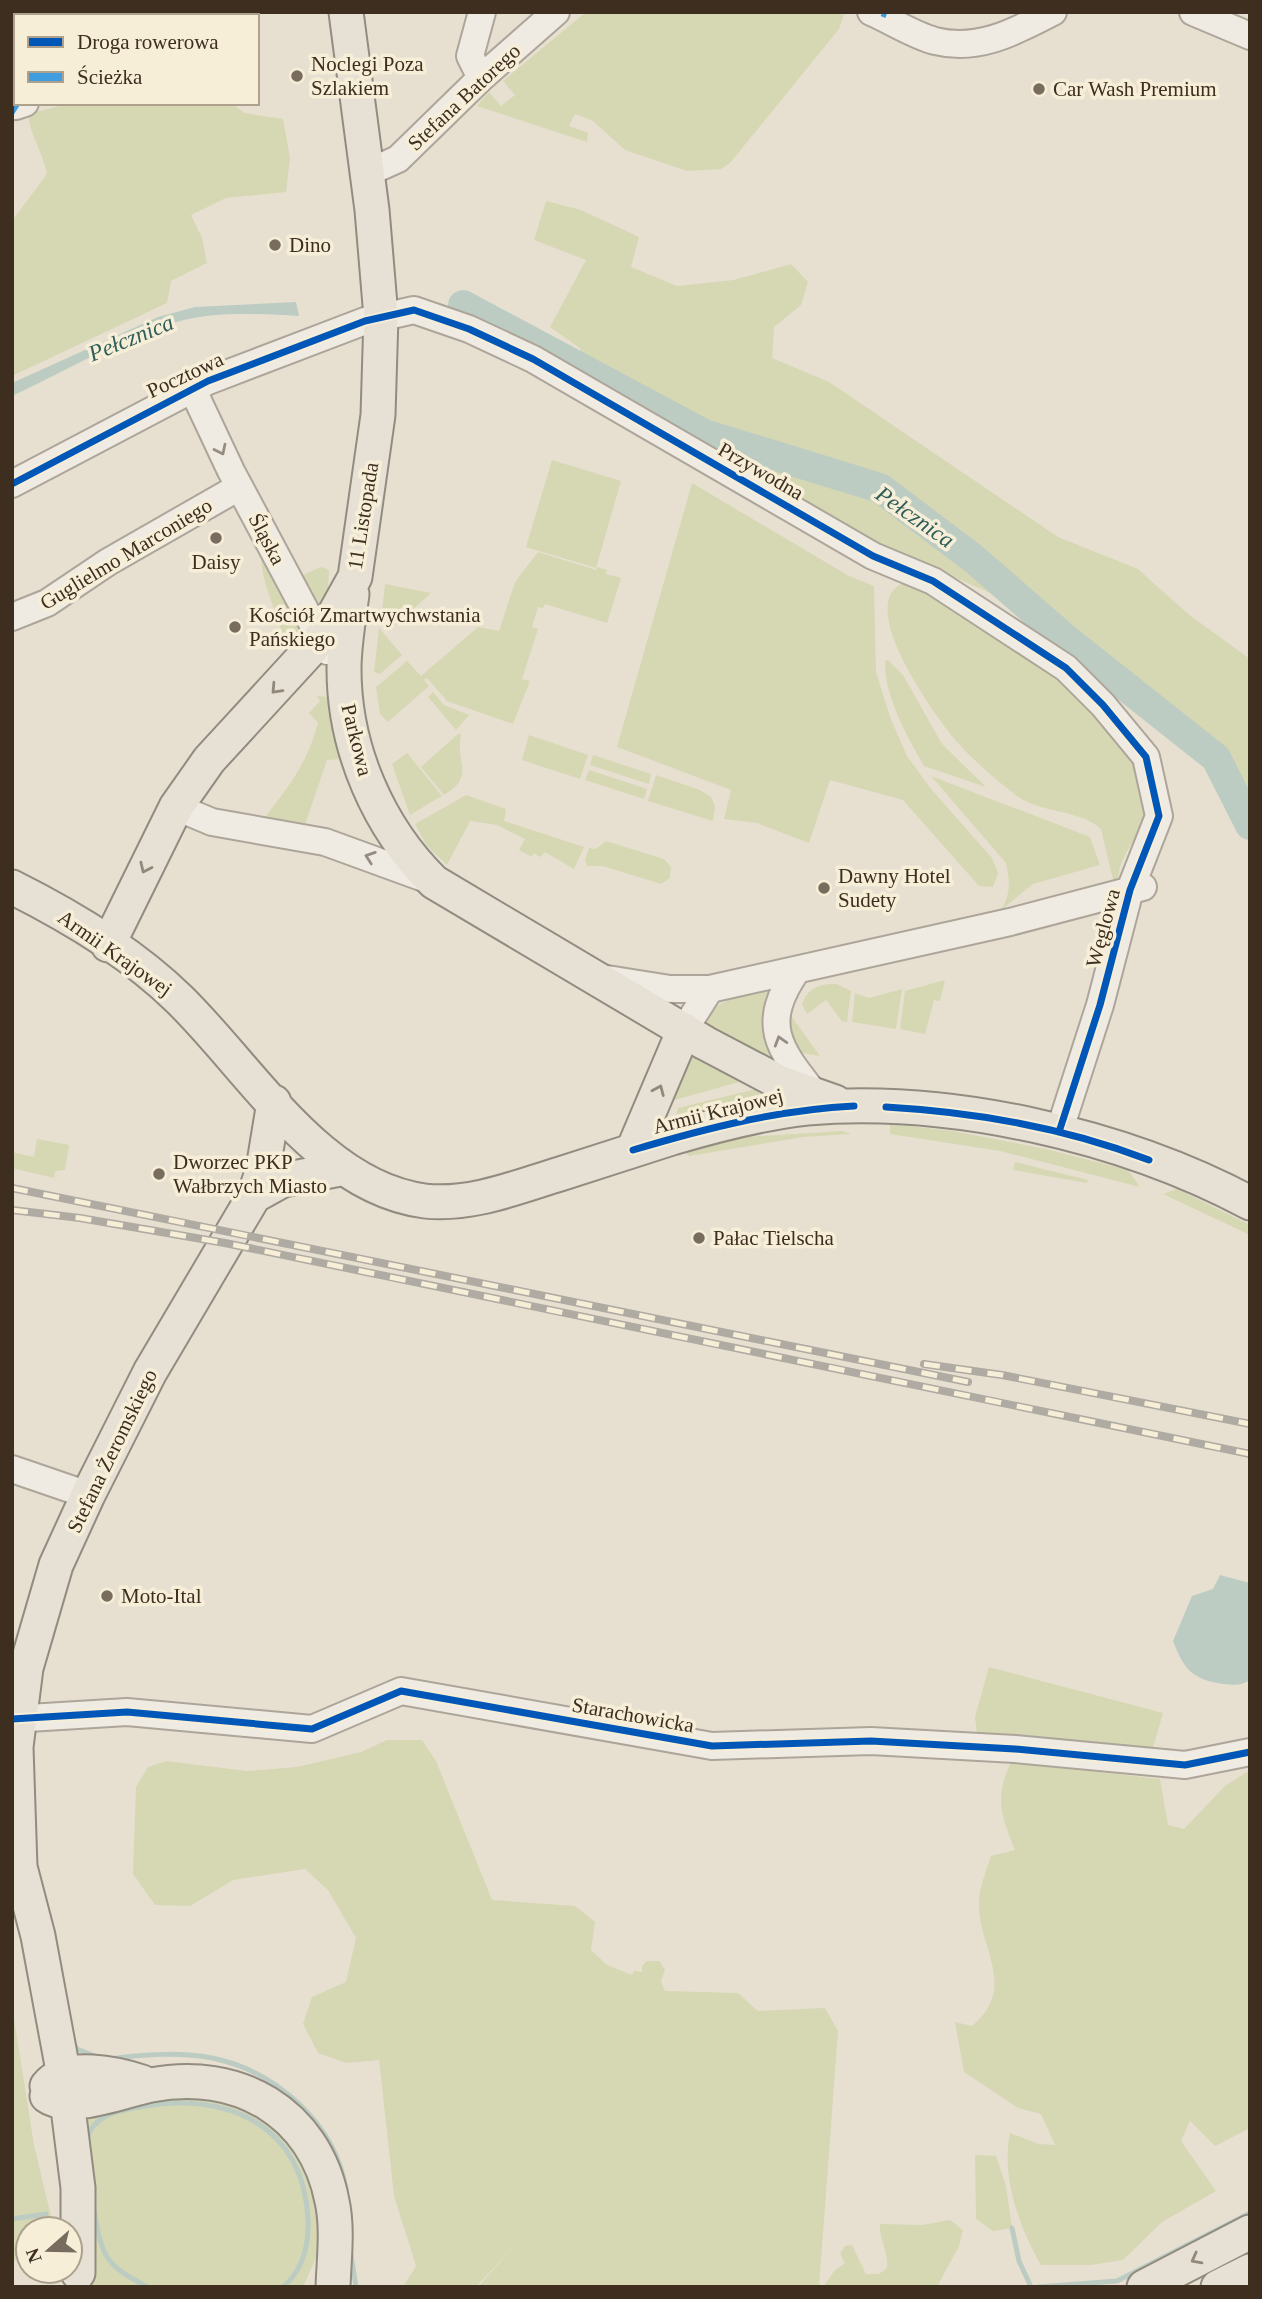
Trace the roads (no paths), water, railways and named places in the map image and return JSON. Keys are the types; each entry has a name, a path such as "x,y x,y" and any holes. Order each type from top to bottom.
{"main road":[{"name":"11 Listopada","path":"108,945 176,807 209,760 321,638 355,577 377,427 381,317 367,173 346,12"},
{"name":"Parkowa","path":"355,577 346,647 345,688 353,735 365,777 398,844 434,882 684,1030 780,1083 817,1097 854,1106"},
{"name":"Armii Krajowej","path":"12,887 108,945 147,971 177,996 340,1169 364,1183 403,1196 425,1201 449,1201 505,1191 633,1150 751,1118 806,1109 854,1106 931,1109 1059,1132 1140,1156 1250,1203"},
{"path":"633,1150 684,1030"},
{"name":"Stefana Żeromskiego","path":"59,2090 38,1937 25,1892 19,1843 16,1718 34,1632 57,1565 88,1495 150,1373 254,1196 263,1168 274,1102"},
{"path":"254,1196 283,1180 340,1169"},
{"path":"59,2090 127,2092 151,2085 198,2081 243,2089 279,2110 307,2142 321,2164 333,2203 334,2287"},
{"path":"59,2090 67,2215"},
{"path":"59,2090 78,2188 78,2215"},
{"path":"1144,2287 1250,2232"},
{"path":"314,2287 334,2246"},
{"path":"1218,2287 1250,2271"}],"street":[{"path":"481,78 470,56 482,12"},
{"name":"Stefana Batorego","path":"367,173 398,159 481,78 556,12"},
{"path":"871,12 934,40 965,45 1002,38 1053,12"},
{"path":"1193,12 1250,36"},
{"name":"Przywodna","path":"381,317 414,310 469,328 533,359 873,556 933,581 1066,668 1103,705"},
{"name":"Pocztowa","path":"12,484 192,388 381,317"},
{"name":"Śląska","path":"192,388 239,487 345,688"},
{"name":"Guglielmo Marconiego","path":"12,617 47,603 108,562 239,487"},
{"name":"Węglowa","path":"1059,1132 1159,816 1146,757 1103,705"},
{"name":"Parkowa","path":"176,807 212,822 325,842 434,882"},
{"path":"596,977 670,989 710,989 1137,889"},
{"path":"797,970 782,992 774,1021 786,1058 817,1097"},
{"path":"684,1030 710,989"},
{"path":"12,1469 88,1495"},
{"name":"Starachowicka","path":"16,1718 127,1712 312,1729 401,1691 712,1746 871,1741 1015,1749 1185,1765 1250,1752"}],"water":[{"path":"296,302 299,316 209,316 158,328 116,345 12,396 12,383 158,317 195,307"},
{"path":"1220,1575 1250,1583 1250,1680 1234,1685 1204,1679 1190,1672 1173,1641 1192,1596 1213,1589"}],"waterway":[{"name":"Pełcznica","path":"463,305 704,434 880,488 974,559 1067,640 1216,758 1250,825"},
{"path":"73,2043 77,2049 97,2057"},
{"path":"110,2059 161,2054 200,2056 236,2065 259,2075 280,2088 316,2123 330,2143 346,2190"},
{"path":"86,2141 94,2125 107,2116 140,2107 171,2103 201,2104 229,2110 254,2121 275,2137 292,2159 303,2186 308,2219 306,2247 300,2265 283,2287"},
{"path":"94,2210 103,2249 108,2258 122,2272 148,2287"},
{"path":"1038,2287 1117,2281 1250,2213"},
{"path":"12,2219 46,2214"},
{"path":"1012,2228 1019,2261 1031,2287"},
{"path":"351,2255 356,2287"}],"railway":[{"path":"12,1188 968,1382"},
{"path":"12,1210 80,1218 225,1243 1250,1454"},
{"path":"924,1364 1002,1375 1250,1424"}],"place":[{"name":"Noclegi Poza Szlakiem","path":"297,76"},
{"name":"Car Wash Premium","path":"1039,89"},
{"name":"Dino","path":"275,245"},
{"name":"Daisy","path":"216,538"},
{"name":"Kościół Zmartwychwstania Pańskiego","path":"235,627"},
{"name":"Dawny Hotel Sudety","path":"824,888"},
{"name":"Dworzec PKP Wałbrzych Miasto","path":"159,1174"},
{"name":"Pałac Tielscha","path":"699,1238"},
{"name":"Moto-Ital","path":"107,1596"}]}
